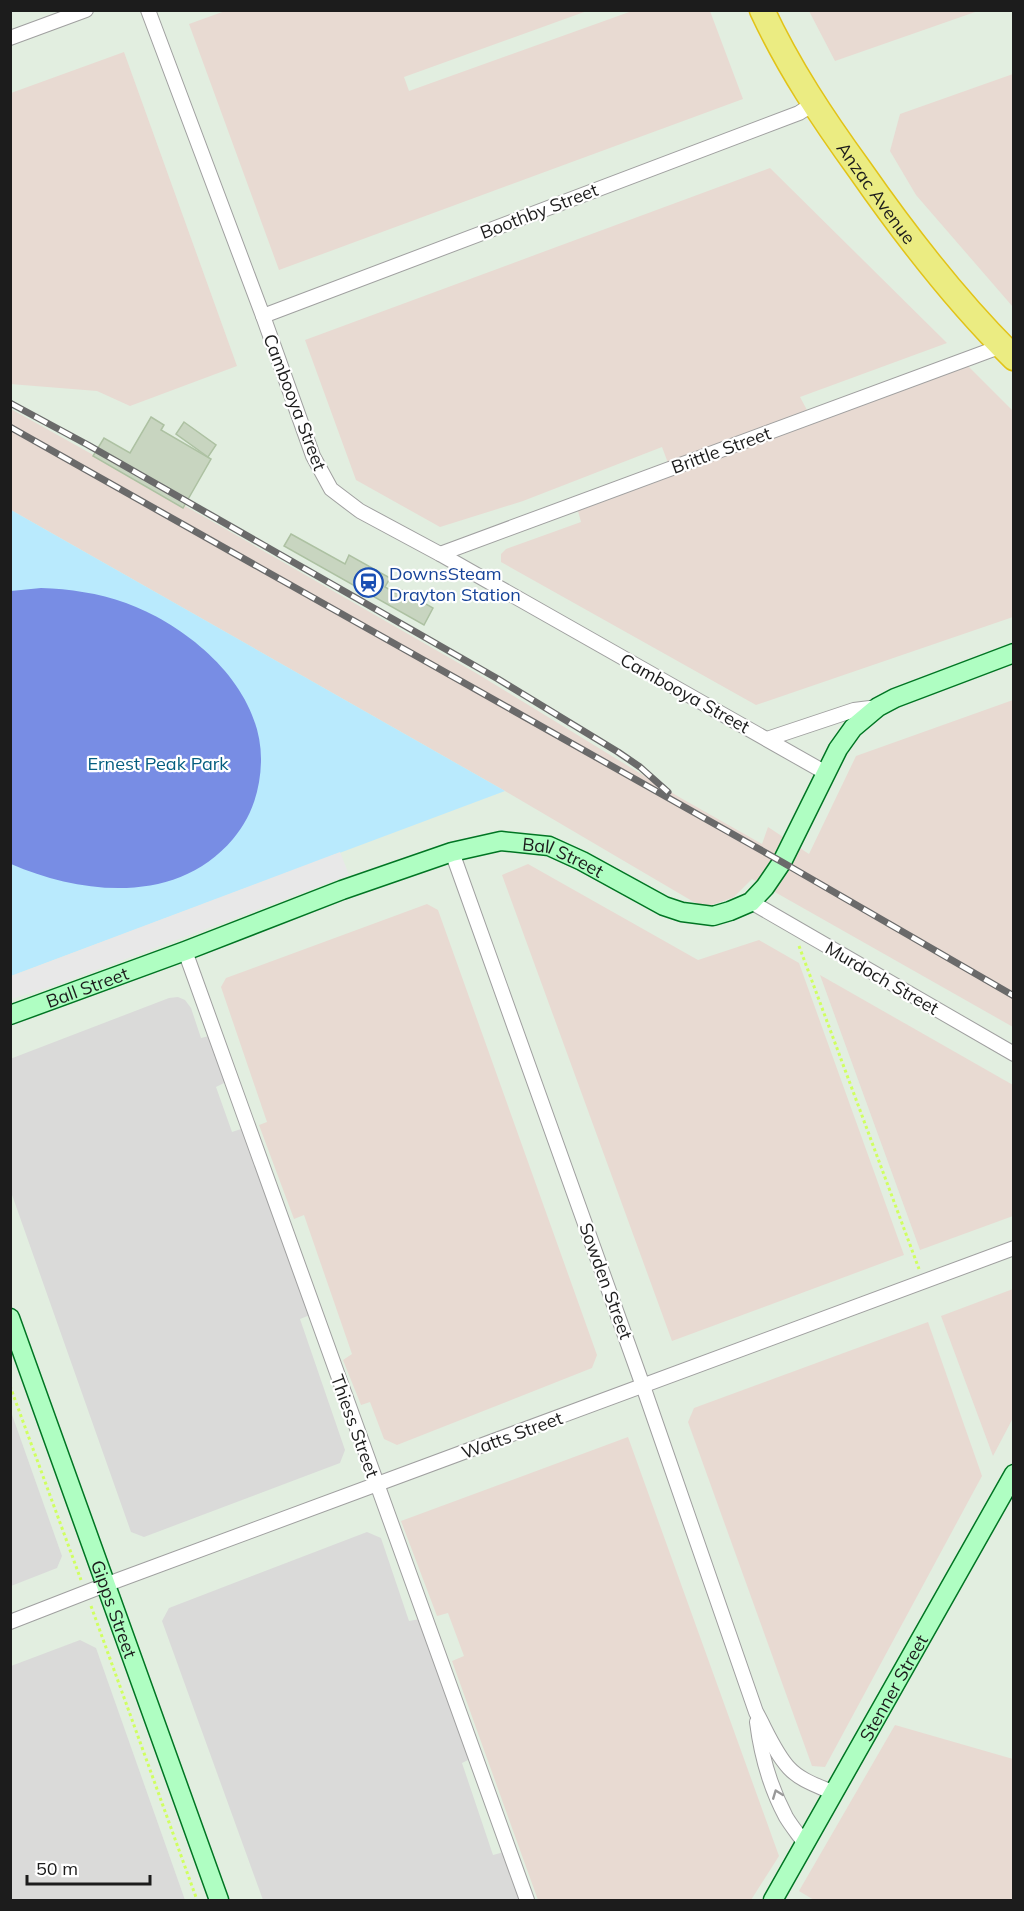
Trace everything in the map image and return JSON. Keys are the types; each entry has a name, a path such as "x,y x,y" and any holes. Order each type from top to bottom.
{"highway":[{"name":"Anzac Avenue","path":"762,10 779,48 813,104 889,211 950,288 1008,352"}],"main road":[{"name":"Ball Street","path":"10,1015 342,890 452,852 501,841 549,846 582,861 657,902 682,912 713,916 751,902 765,887 782,862 826,773 853,728 878,707 1014,653"},
{"name":"Gipps Street","path":"10,1318 219,1900"},
{"name":"Stenner Street","path":"773,1900 1014,1474"}],"street":[{"path":"10,38 86,10"},
{"name":"Cambooya Street","path":"148,10 313,456 331,489 360,511 826,773"},
{"name":"Boothby Street","path":"263,316 799,113 813,104"},
{"name":"Brittle Street","path":"440,554 1008,352"},
{"name":"Cambooya Street","path":"767,740 854,710 878,707"},
{"name":"Sowden Street","path":"452,852 643,1386 756,1712 775,1749 789,1769 807,1781 834,1793"},
{"name":"Murdoch Street","path":"751,902 1014,1054"},
{"name":"Thiess Street","path":"185,951 527,1900"},
{"name":"Watts Street","path":"10,1622 1014,1248"},
{"name":"Sowden Street","path":"756,1712 759,1738 777,1796 786,1818 805,1844"}],"path":[{"path":"792,925 923,1282"},
{"path":"10,1386 196,1900"}],"shaded area":[{"path":"225,11 587,11 404,77 409,91 632,11 710,11 743,99 279,270 189,24"},
{"path":"809,11 978,11 835,61"},
{"path":"124,52 237,366 130,406 97,391 10,384 11,93"},
{"path":"1014,74 1013,307 916,195 890,151 900,114"},
{"path":"770,168 947,343 800,397 807,410 668,463 662,447 523,501 440,527 356,480 305,340"},
{"path":"968,366 1013,411 1013,617 756,705 501,562 501,554 506,549 581,522 578,511"},
{"path":"11,409 476,673 679,797 762,844 768,827 809,854 856,756 1013,700 1013,1027 752,879 734,897 704,908 505,791 11,510"},
{"path":"340,852 349,875 56,985 11,999 11,976"},
{"path":"528,864 698,960 759,940 799,963 904,1255 672,1341 502,875"},
{"path":"427,904 438,910 597,1355 592,1368 397,1445 384,1439 370,1402 361,1405 343,1360 352,1354 304,1215 294,1219 259,1125 267,1122 221,987 226,978"},
{"path":"820,975 1013,1085 1013,1216 920,1250"},
{"path":"178,997 185,1000 191,1008 201,1038 209,1036 226,1082 216,1087 232,1132 244,1128 310,1315 300,1319 345,1450 340,1463 144,1537 131,1532 11,1192 10,1059 169,998"},
{"path":"1013,1289 1013,1418 993,1456 941,1316"},
{"path":"928,1322 982,1476 825,1767 812,1766 688,1422 694,1408"},
{"path":"10,1409 62,1556 57,1568 11,1586"},
{"path":"628,1437 779,1856 751,1900 538,1900 452,1661 464,1656 448,1613 437,1616 401,1521"},
{"path":"367,1532 381,1538 409,1621 420,1619 470,1759 462,1763 493,1855 504,1852 521,1898 516,1900 263,1900 162,1621 169,1608"},
{"path":"80,1640 96,1648 185,1900 11,1900 11,1666"},
{"path":"895,1725 1013,1759 1013,1900 814,1900 799,1891"}],"green space":[{"name":"Ernest Peak Park","path":"11,510 505,791 11,976"},
{"path":"41,588 84,592 126,603 150,613 196,643 217,662 235,684 249,707 258,732 261,759 254,802 233,839 210,860 185,875 157,884 128,888 98,887 39,875 11,864 11,591"}],"building":[{"path":"151,417 164,425 161,430 211,459 183,508 93,456 104,438 130,453"},
{"path":"184,422 216,445 208,457 176,434"},
{"name":"DownsSteam Drayton Station","path":"291,534 345,564 349,555 390,578 385,587 395,593 398,588 433,608 424,625 284,546"}],"railway":[{"path":"10,403 88,445 498,679 618,752 640,767 668,792"},
{"path":"10,427 782,862 1014,996"}],"place":[{"name":"DownsSteam Drayton Station","path":"368,583"}]}
